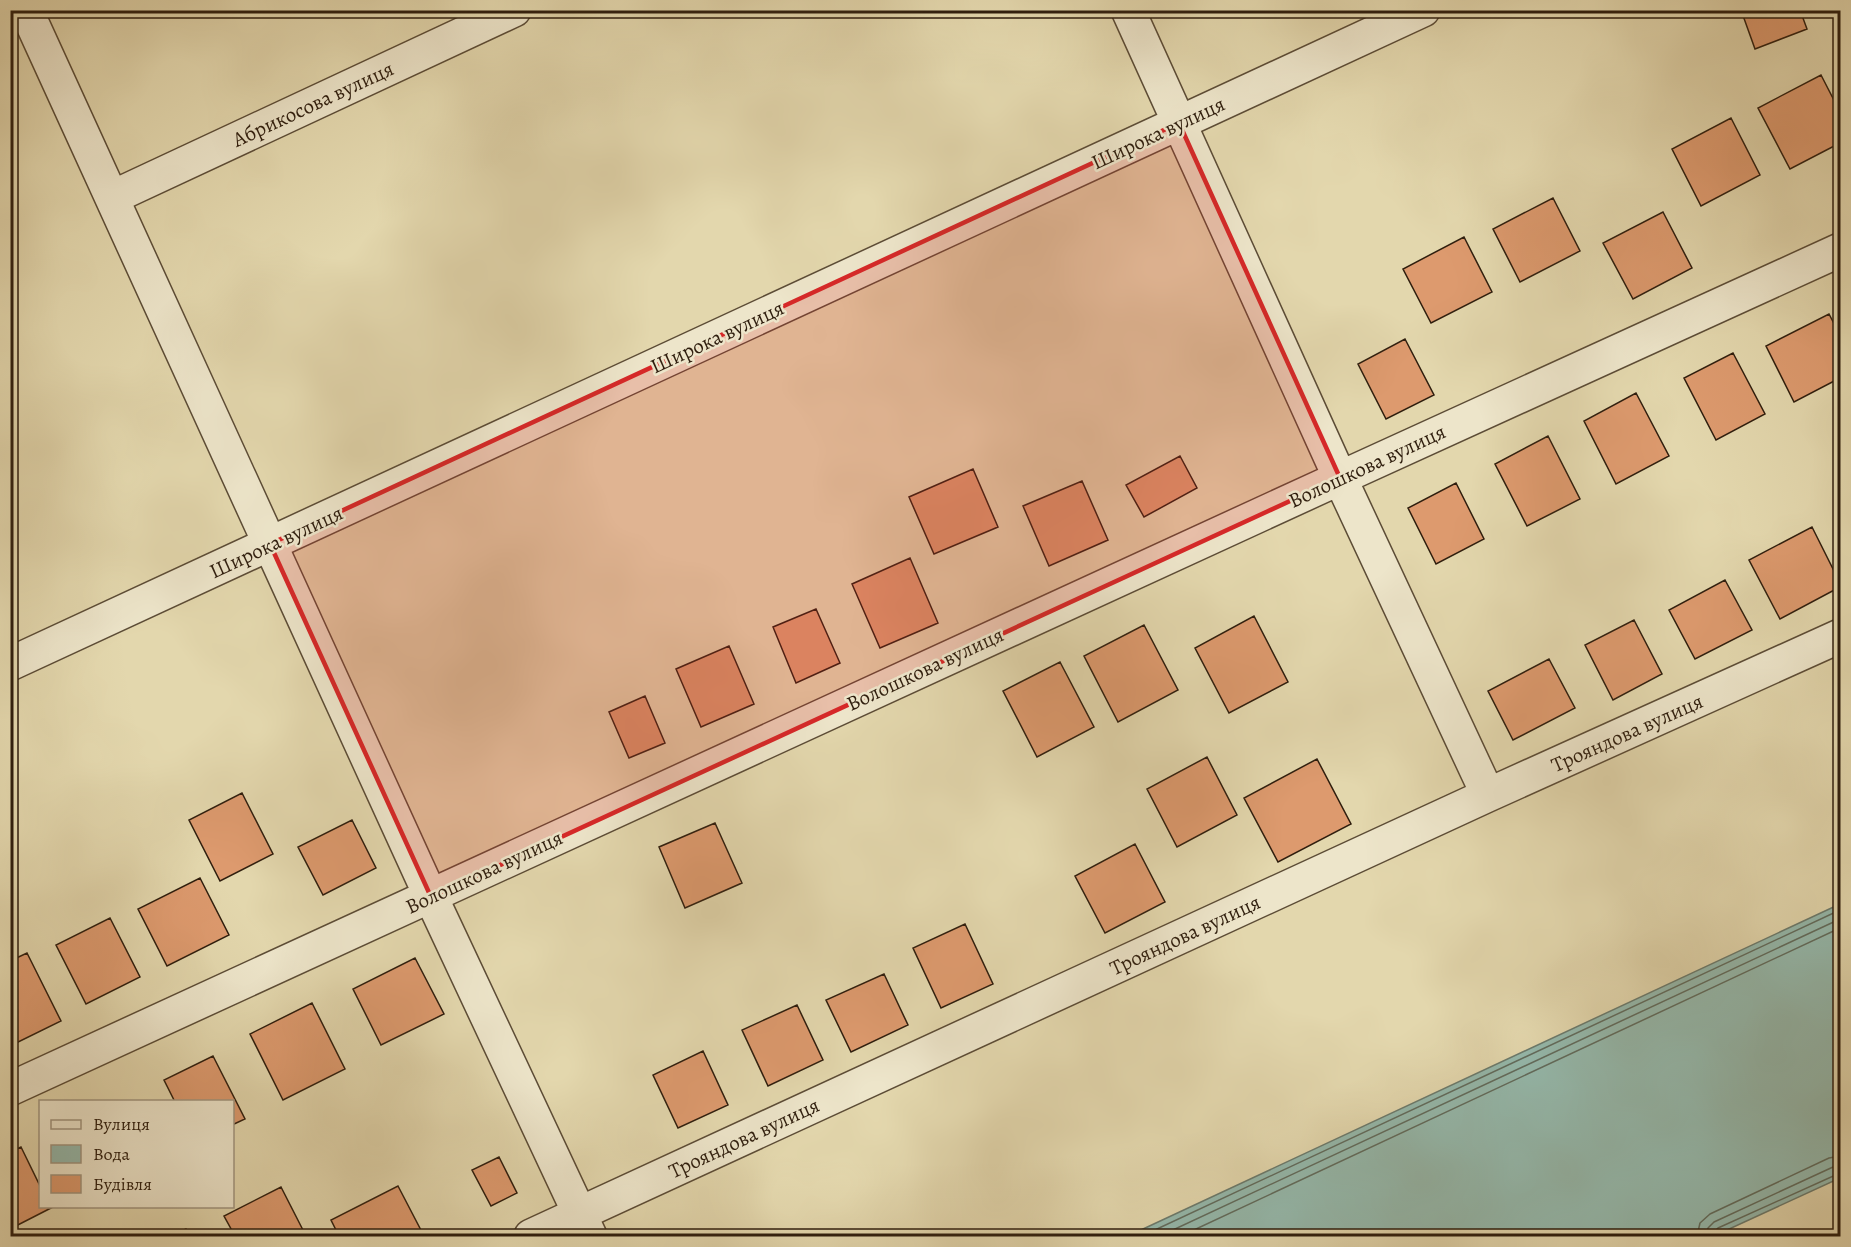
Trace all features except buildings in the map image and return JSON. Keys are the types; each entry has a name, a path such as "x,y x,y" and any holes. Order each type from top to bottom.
{"street":[{"path":"26,10 430,897 585,1225"},
{"name":"Абрикосова вулиця","path":"112,197 514,10"},
{"path":"1128,10 1340,478 1488,795"},
{"name":"Широка вулиця","path":"10,664 1423,10"},
{"name":"Волошкова вулиця","path":"10,1089 1840,250"},
{"name":"Трояндова вулиця","path":"531,1236 585,1225 1488,795 1840,636"}],"highlighted area":[{"path":"1179,123 1340,478 431,897 270,544"}],"water":[{"path":"1840,904 1840,1178 1714,1236 1128,1236"}]}
